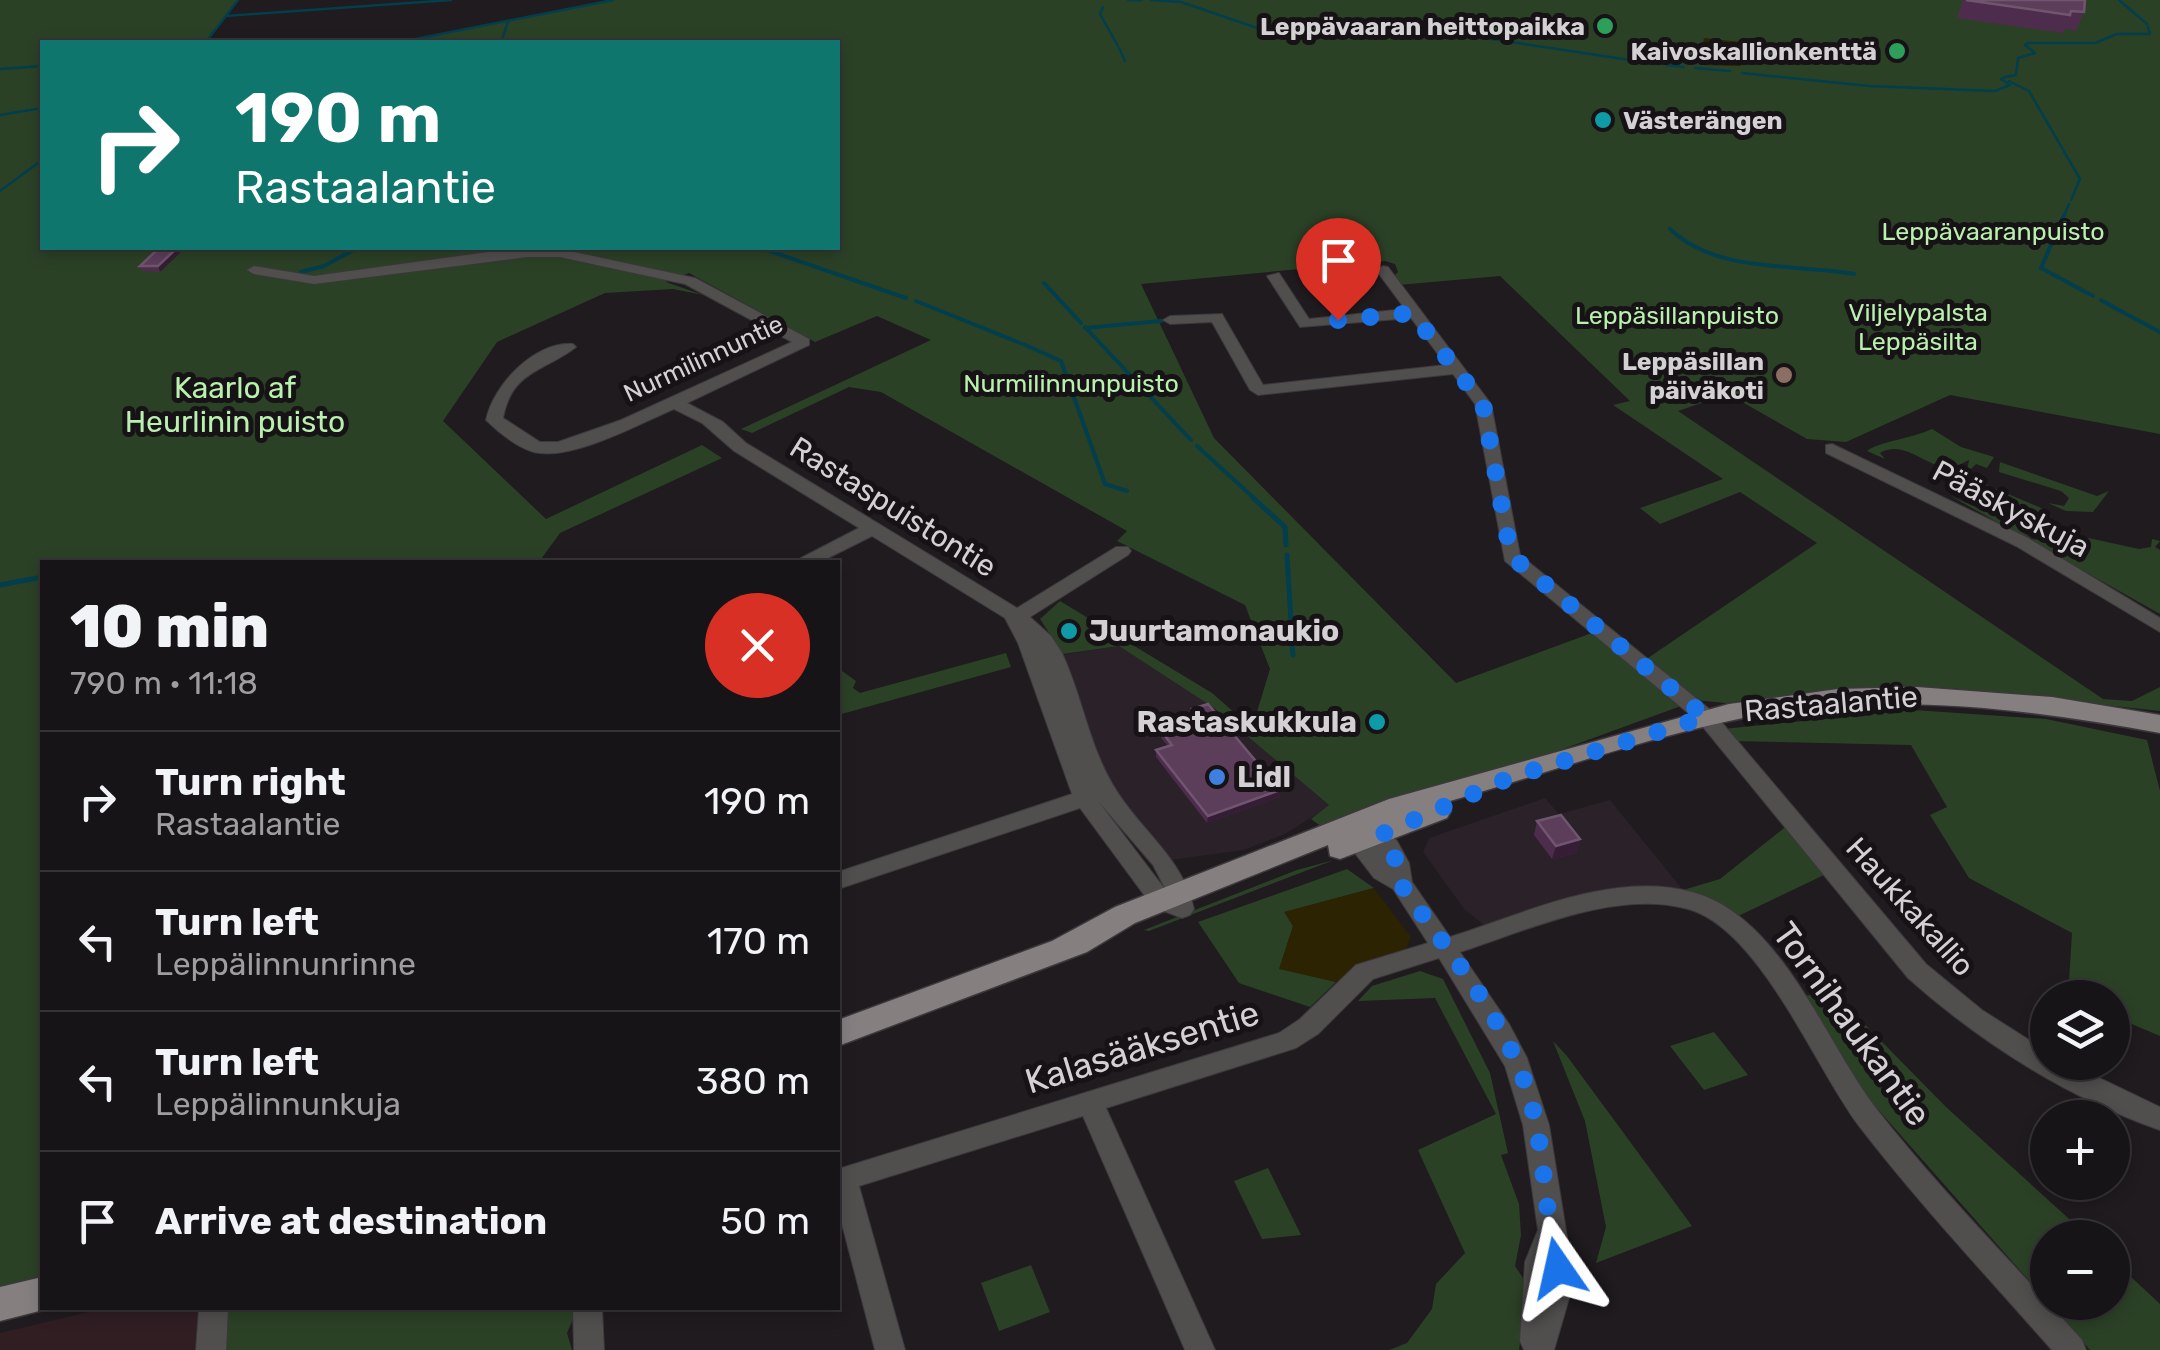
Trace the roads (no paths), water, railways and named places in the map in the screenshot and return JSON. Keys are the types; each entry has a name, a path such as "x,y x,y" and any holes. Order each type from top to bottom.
{"main road":[{"name":"Rastaalantie","path":"840,1032 1174,901 1366,834 1509,778 1706,717 1838,697 1917,694 2052,705 2160,724"},
{"path":"0,1304 40,1294"}],"street":[{"path":"254,270 314,280 526,250"},
{"name":"Nurmilinnuntie","path":"526,250 560,253 683,280 804,342 562,448 539,448 494,418 522,367 568,347"},
{"name":"Haukkakallio","path":"1383,270 1483,404 1511,556 1706,717 1906,958 1948,999 2028,1057 2160,1120"},
{"path":"1274,276 1304,324 1412,313"},
{"path":"1170,320 1217,317 1258,390 1455,369"},
{"name":"Rastaspuistontie","path":"669,402 674,412 722,443 740,447 1014,618"},
{"name":"Pääskyskuja","path":"1832,448 2022,542 2160,626"},
{"path":"811,560 872,528"},
{"path":"1122,550 1014,618 1095,795 1174,901"},
{"path":"840,880 1095,795"},
{"path":"1366,834 1400,866 1400,883 1500,1031 1527,1088 1544,1168 1558,1281 1537,1350"},
{"name":"Tornihaukantie","path":"1445,947 1618,896 1710,908 1791,991 1866,1115 2070,1350"},
{"name":"Kalasääksentie","path":"840,1180 1288,1041 1308,1031 1343,988 1365,972 1445,947"},
{"path":"1090,1102 1200,1350"},
{"path":"840,1180 890,1350"},
{"path":"211,1350 214,1310"},
{"path":"588,1310 589,1350"}],"waterway":[{"path":"208,40 238,0"},
{"path":"226,16 451,0"},
{"path":"410,40 613,0"},
{"path":"1128,0 1142,0"},
{"path":"1151,0 1181,2 1269,32 1301,37 1392,24 1656,64"},
{"path":"2119,0 2147,24"},
{"path":"1103,7 1100,14 1118,46"},
{"path":"502,40 508,22"},
{"path":"1742,73 1869,86 1995,91 2010,85 2001,79 2016,75 2018,58 2035,53 2025,45 2028,43 2095,43 2117,34 2150,34 2148,27"},
{"path":"1119,48 1125,61"},
{"path":"1667,65 1684,67"},
{"path":"0,69 40,66"},
{"path":"1695,68 1730,71"},
{"path":"2009,81 2029,91 2080,179 2071,200"},
{"path":"0,115 40,108"},
{"path":"0,191 40,161"},
{"path":"2063,218 2069,204"},
{"path":"2064,215 2041,268 2093,296"},
{"path":"1670,229 1689,243 1733,260 1854,274"},
{"path":"301,272 324,266 353,250"},
{"path":"767,250 906,298"},
{"path":"1044,283 1081,323"},
{"path":"2101,300 2126,314"},
{"path":"916,301 1020,343"},
{"path":"2128,315 2160,332"},
{"path":"1086,328 1161,321"},
{"path":"1086,328 1191,440"},
{"path":"1023,344 1061,361 1105,484 1127,491"},
{"path":"1197,446 1256,500"},
{"path":"1253,498 1285,527 1286,545"},
{"path":"1287,555 1291,620"},
{"path":"0,585 40,577"},
{"path":"1291,634 1293,655"}],"place":[{"name":"Leppävaaran heittopaikka","path":"1605,26"},
{"name":"Kaivoskallionkenttä","path":"1897,51"},
{"name":"Västerängen","path":"1603,120"},
{"name":"Leppäsillan päiväkoti","path":"1784,375"},
{"name":"Juurtamonaukio","path":"1069,631"},
{"name":"Rastaskukkula","path":"1377,722"},
{"name":"Lidl","path":"1217,777"}],"park label":[{"name":"Leppävaaranpuisto","path":"1993,231"},
{"name":"Leppäsillanpuisto","path":"1677,315"},
{"name":"Viljelypalsta Leppäsilta","path":"1918,326"},
{"name":"Nurmilinnunpuisto","path":"1071,383"},
{"name":"Kaarlo af Heurlinin puisto","path":"235,405"}]}
